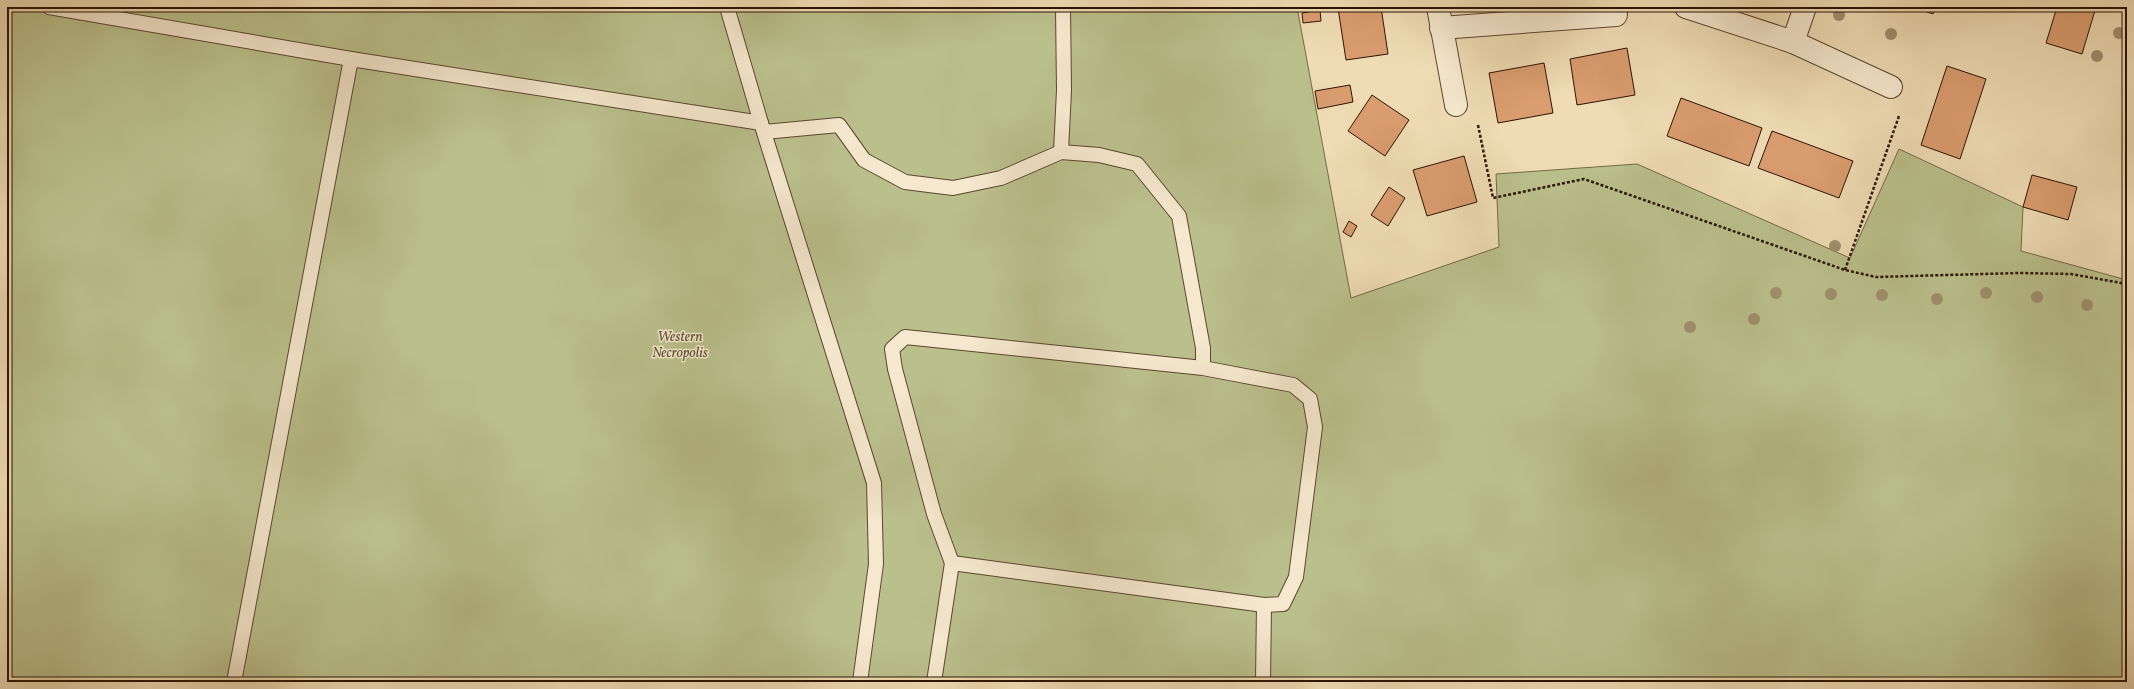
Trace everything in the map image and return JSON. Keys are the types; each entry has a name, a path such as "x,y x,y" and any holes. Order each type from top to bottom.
{"street":[{"path":"1686,7 1793,42 1891,87"},
{"path":"1793,42 1805,7"},
{"path":"1456,105 1440,17 1616,15"}],"lane":[{"path":"49,7 762,128 839,125 864,160 905,182 953,188 1001,178 1061,152 1099,155 1137,164 1179,216 1203,348 1203,368"},
{"path":"727,7 762,128 874,484 876,564 860,682"},
{"path":"1061,152 1064,83 1063,7"},
{"path":"234,682 351,59"},
{"path":"934,682 952,563 934,514 895,369 892,349 906,338 1203,368 1293,385 1310,399 1315,427 1296,577 1283,604 1264,605 952,563"},
{"path":"1263,682 1264,605"}],"path":[{"path":"1845,270 1901,110 1899,100 1891,87"},
{"path":"1456,105 1468,106 1475,111 1493,198 1584,179 1845,270 1876,276 2071,274 2127,284"}],"green space":[{"name":"Western Necropolis","path":"7,7 1297,7 1351,298 1499,247 1496,174 1637,164 1850,258 1899,149 2023,207 2021,251 2127,280 2127,682 7,682"}],"building":[{"path":"1381,7 1388,54 1346,60 1338,8"},
{"path":"1913,7 1935,7 1933,14"},
{"path":"2057,7 2096,7 2082,54 2046,43"},
{"path":"1320,10 1321,21 1303,23 1302,13"},
{"path":"1627,48 1635,95 1577,105 1570,59"},
{"path":"1544,63 1553,113 1498,123 1489,73"},
{"path":"1947,66 1986,79 1960,159 1921,145"},
{"path":"1350,85 1353,102 1318,109 1315,91"},
{"path":"1372,95 1409,120 1385,156 1348,131"},
{"path":"1681,98 1762,128 1749,166 1667,136"},
{"path":"1772,131 1853,161 1839,198 1758,168"},
{"path":"1464,156 1477,202 1427,216 1413,170"},
{"path":"2032,175 2077,187 2068,220 2023,207"},
{"path":"1389,187 1405,198 1388,226 1371,215"},
{"path":"1349,221 1357,226 1351,237 1343,232"}]}
